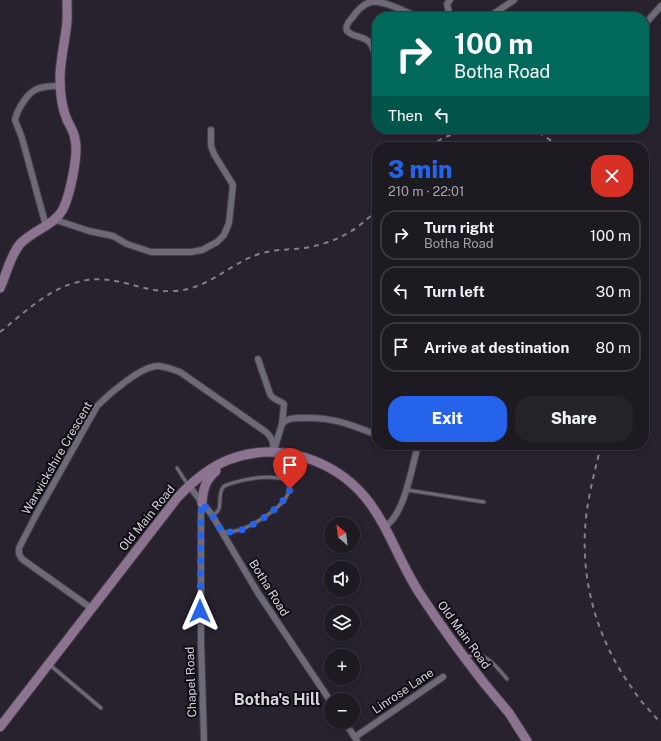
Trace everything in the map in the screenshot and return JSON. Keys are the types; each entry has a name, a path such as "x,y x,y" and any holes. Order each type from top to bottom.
{"main road":[{"path":"0,288 14,252 21,243 36,231 46,226 60,213 67,199 76,151 75,137 64,111 60,86 60,70 67,28 67,0"},
{"name":"Old Main Road","path":"0,727 167,510 189,486 205,473 227,460 260,452 285,453 312,459 350,481 365,498 384,527 417,589 446,634 508,712 527,741"},
{"path":"202,503 206,481 227,460"}],"street":[{"path":"449,12 447,4 450,0"},
{"path":"496,12 514,0"},
{"path":"372,49 371,44 366,40 350,34 347,31 347,25 351,18 362,7 372,2 393,7 406,12"},
{"path":"649,19 661,6"},
{"path":"46,226 22,138 15,120 18,112 34,90 39,88 60,86"},
{"path":"53,219 89,231 113,236 135,247 151,252 191,252 202,250 217,242 224,235 230,223 233,185 214,154 211,146 211,130"},
{"path":"258,359 272,398 281,401 284,404 282,424 273,453"},
{"name":"Warwickshire Crescent","path":"91,608 22,559 19,554 19,548 98,406 109,394 149,368 158,366 171,368 180,372 266,432 274,442 273,453"},
{"path":"282,424 285,420 292,418 332,419 372,433"},
{"path":"384,527 394,520 400,508 417,450"},
{"name":"Botha Road","path":"189,486 212,515 258,593 325,693"},
{"name":"Chapel Road","path":"202,503 200,643 204,741"},
{"name":"Linrose Lane","path":"356,739 444,677"},
{"path":"350,729 356,739"}],"lane":[{"path":"177,468 189,486"},
{"path":"212,515 218,512 219,494 224,486 255,478 285,479 289,484 290,489 288,495 274,511 245,528 234,532 222,532"},
{"path":"405,490 484,502"},
{"path":"465,658 470,655 485,657 490,660 507,679"},
{"path":"48,664 100,708"}],"railway":[{"path":"437,142 453,134"},
{"path":"541,134 553,142"},
{"path":"0,332 37,302 67,285 103,279 162,291 187,289 209,281 248,258 259,254 270,251 304,248 334,240 353,230 372,215"},
{"path":"600,450 588,502 585,534 585,557 592,604 608,648 619,668 638,697 661,723"}],"district":[{"name":"Botha's Hill","path":"277,699"}],"route":[{"path":"200,611 202,503 212,515 222,532 234,532 245,528 274,511 288,495 290,489"}]}
